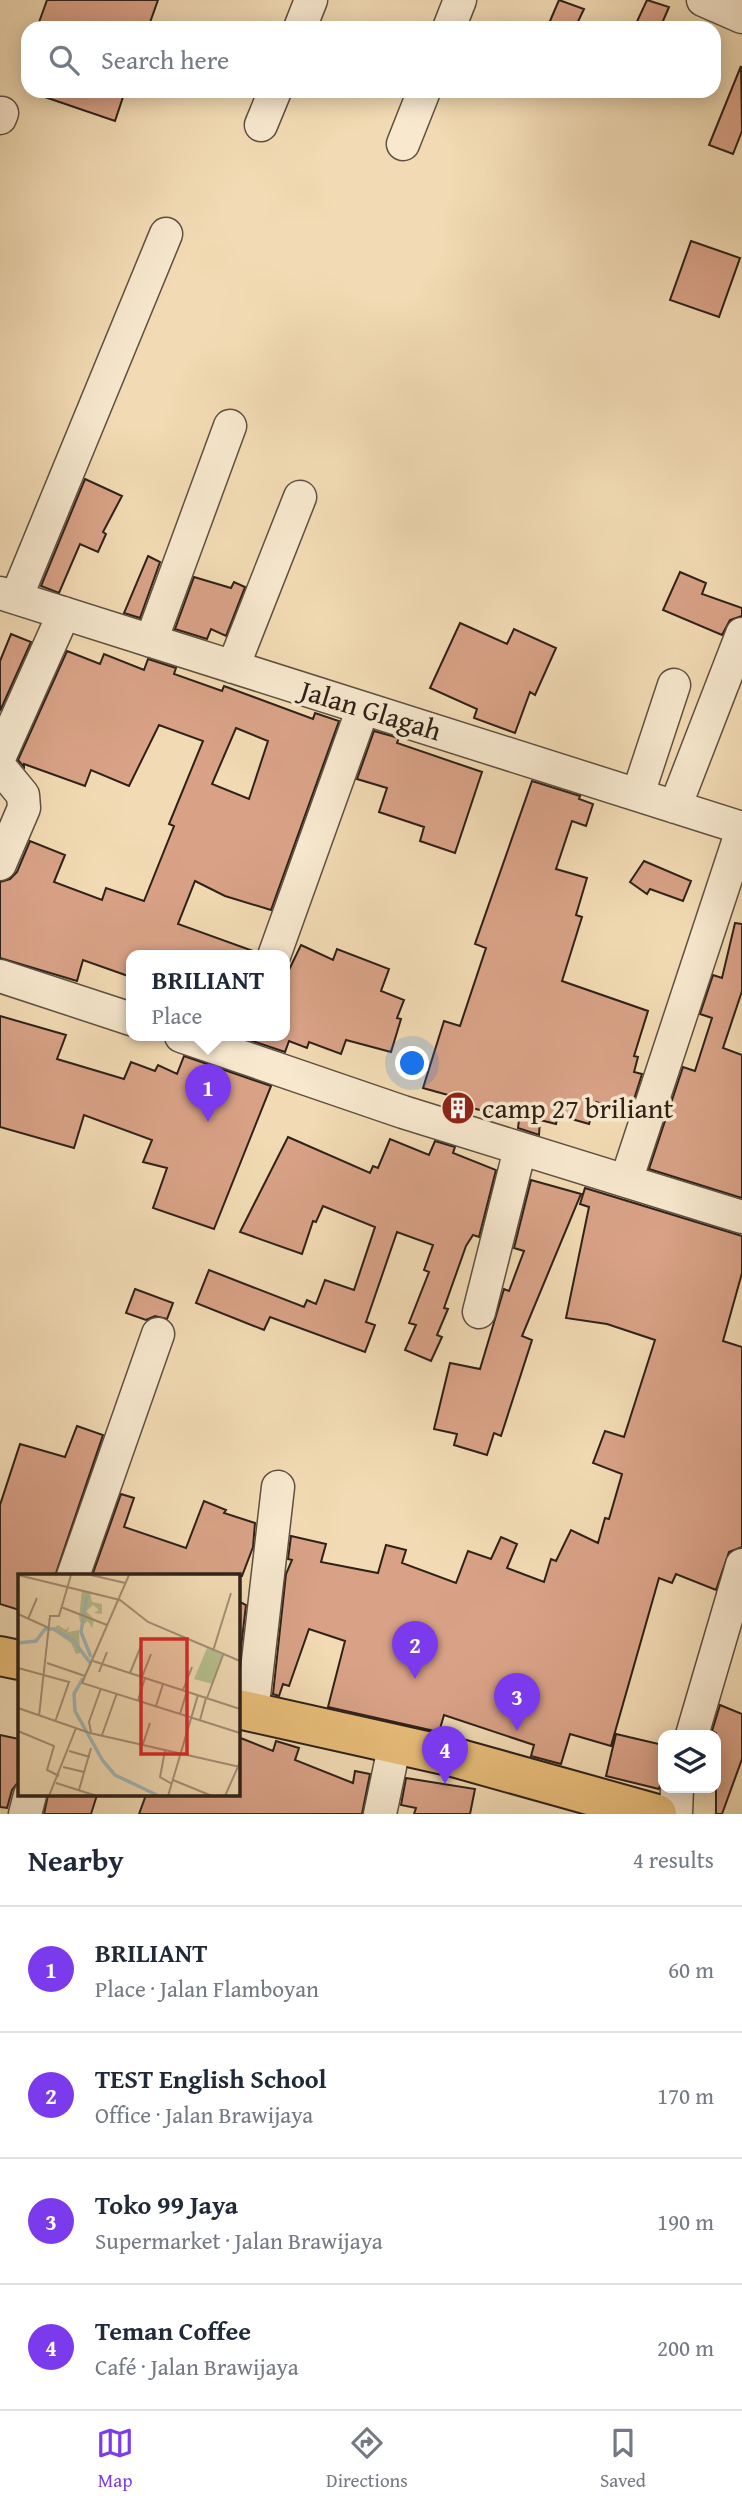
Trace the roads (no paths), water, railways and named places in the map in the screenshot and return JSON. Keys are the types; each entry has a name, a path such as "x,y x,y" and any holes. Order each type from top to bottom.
{"main road":[{"path":"0,1656 18,1660"},
{"path":"245,1711 395,1743 657,1814"}],"street":[{"path":"303,21 311,0"},
{"path":"452,21 460,0"},
{"path":"703,0 742,17"},
{"path":"261,125 272,98"},
{"path":"403,144 421,98"},
{"path":"8,596 166,233"},
{"path":"151,641 230,426"},
{"path":"233,667 300,497"},
{"name":"Jalan Glagah","path":"8,596 742,829"},
{"path":"0,756 64,613"},
{"path":"675,807 742,634"},
{"path":"638,794 674,685"},
{"path":"276,950 363,708"},
{"path":"0,767 23,795 24,808 0,864"},
{"path":"626,1181 742,829"},
{"path":"0,976 126,1018"},
{"path":"211,1041 241,1046 403,1112 742,1217"},
{"path":"479,1312 520,1149"},
{"path":"74,1574 158,1334"},
{"path":"245,1711 278,1487"},
{"path":"693,1730 742,1565"},
{"path":"380,1814 395,1743"},
{"path":"676,1814 677,1793"},
{"path":"25,1814 29,1797"}],"place":[{"name":"camp 27 briliant","path":"458,1108"},
{"name":"BRILIANT","path":"208,1122"},
{"name":"TEST English School","path":"415,1679"},
{"name":"Toko 99 Jaya","path":"517,1731"},
{"name":"Teman Coffee","path":"445,1784"}]}
